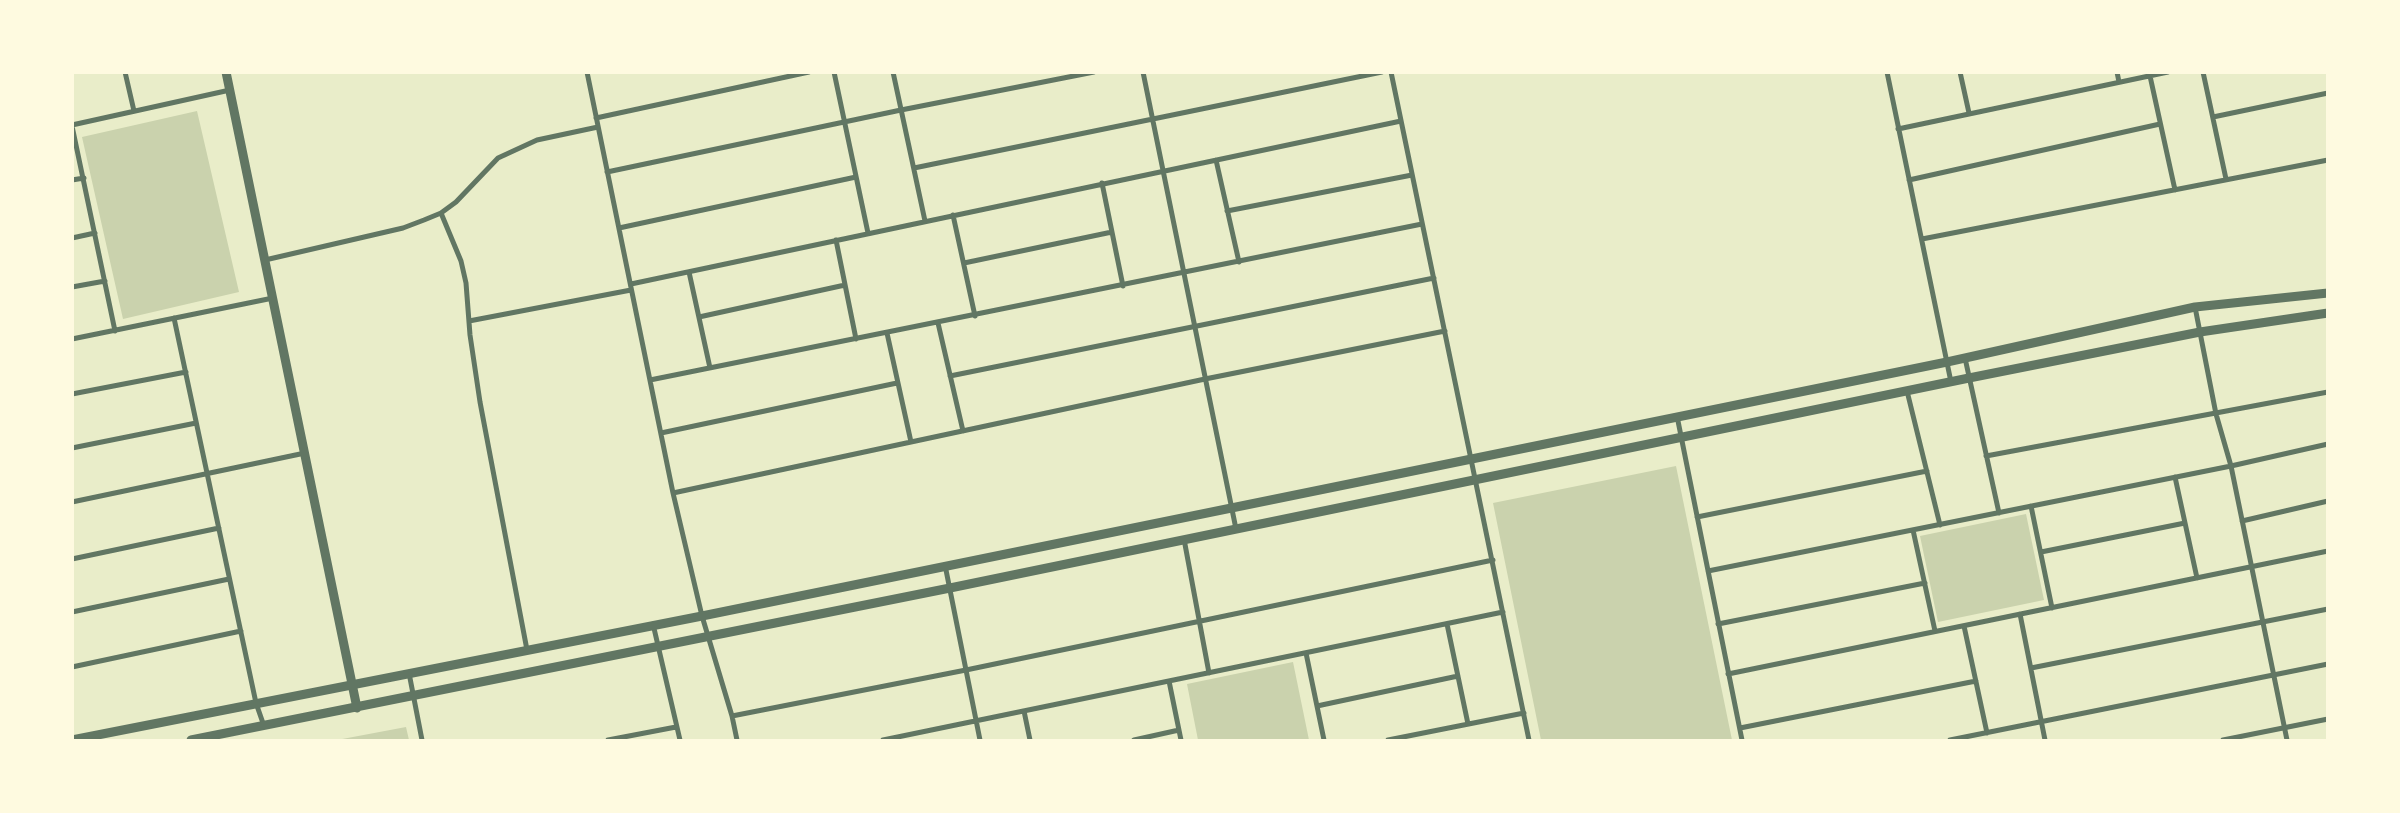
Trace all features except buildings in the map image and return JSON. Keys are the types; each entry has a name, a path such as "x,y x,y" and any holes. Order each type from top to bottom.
{"street":[{"path":"125,72 134,111"},
{"path":"226,72 358,708"},
{"path":"587,72 673,493 702,616 732,716 737,740"},
{"path":"596,118 809,72"},
{"path":"834,72 868,233"},
{"path":"893,72 925,221"},
{"path":"607,172 901,110 1094,72"},
{"path":"1143,72 1236,529"},
{"path":"914,168 1382,72"},
{"path":"1391,72 1529,740"},
{"path":"1887,72 1951,382"},
{"path":"1960,72 1969,114"},
{"path":"2117,72 2119,82"},
{"path":"1898,129 2168,72"},
{"path":"2203,72 2226,179"},
{"path":"2150,76 2175,190"},
{"path":"115,331 72,126 230,90"},
{"path":"2213,117 2328,93"},
{"path":"469,321 631,287 689,272 868,233 1401,121"},
{"path":"1909,180 2160,124"},
{"path":"265,260 403,228 440,213 456,202 498,158 537,140 598,128"},
{"path":"1216,160 1239,262"},
{"path":"1922,238 2328,160"},
{"path":"1227,211 1412,175"},
{"path":"619,228 856,177"},
{"path":"72,180 84,178"},
{"path":"1102,184 1123,286"},
{"path":"440,213 461,260 466,283 480,402 527,650"},
{"path":"953,215 975,316"},
{"path":"650,380 1184,274 1422,224"},
{"path":"964,263 1112,232"},
{"path":"72,238 95,233"},
{"path":"836,240 856,339"},
{"path":"689,272 710,368"},
{"path":"950,376 1194,325 1434,278"},
{"path":"72,287 105,281"},
{"path":"699,317 845,285"},
{"path":"72,740 409,672 702,616 1947,362 2195,307 2328,293"},
{"path":"72,340 273,298"},
{"path":"2195,307 2216,414 2231,466 2287,740"},
{"path":"191,740 414,697 950,588 1680,436 1969,378 2200,332 2328,313"},
{"path":"174,318 256,703 264,726"},
{"path":"938,323 963,430"},
{"path":"673,493 1205,378 1445,331"},
{"path":"887,333 911,442"},
{"path":"1965,358 1999,513"},
{"path":"72,394 186,372"},
{"path":"661,433 898,383"},
{"path":"1907,391 1940,525"},
{"path":"1986,456 2328,392"},
{"path":"1676,416 1742,740"},
{"path":"72,448 196,423"},
{"path":"1708,571 2231,466 2328,444"},
{"path":"72,502 305,453"},
{"path":"1697,517 1927,471"},
{"path":"2176,477 2197,578"},
{"path":"2242,521 2328,501"},
{"path":"2031,506 2052,608"},
{"path":"2041,552 2185,523"},
{"path":"72,558 219,528"},
{"path":"1913,530 1935,632"},
{"path":"1184,539 1209,673"},
{"path":"1728,674 2328,551"},
{"path":"732,716 966,670 1493,560"},
{"path":"945,565 980,740"},
{"path":"72,612 230,579"},
{"path":"1718,624 1924,583"},
{"path":"2031,668 2328,609"},
{"path":"883,740 1503,612"},
{"path":"2020,614 2046,740"},
{"path":"653,624 680,740"},
{"path":"1447,624 1468,724"},
{"path":"1964,626 1987,733"},
{"path":"72,667 241,631"},
{"path":"1306,653 1324,740"},
{"path":"1950,740 2328,664"},
{"path":"409,672 422,740"},
{"path":"1317,706 1458,676"},
{"path":"1740,728 1976,680"},
{"path":"1168,681 1181,740"},
{"path":"1024,711 1030,740"},
{"path":"1388,740 1524,713"},
{"path":"2223,740 2328,719"},
{"path":"608,740 676,727"},
{"path":"1134,740 1179,730"},
{"path":"924,732 926,740"}],"green space":[{"path":"197,111 239,292 123,319 82,137"},
{"path":"1676,466 1732,740 1541,740 1493,503"},
{"path":"2026,514 2044,600 1938,622 1920,536"},
{"path":"1293,662 1309,740 1198,740 1187,684"},
{"path":"406,727 409,740 337,740"}]}
